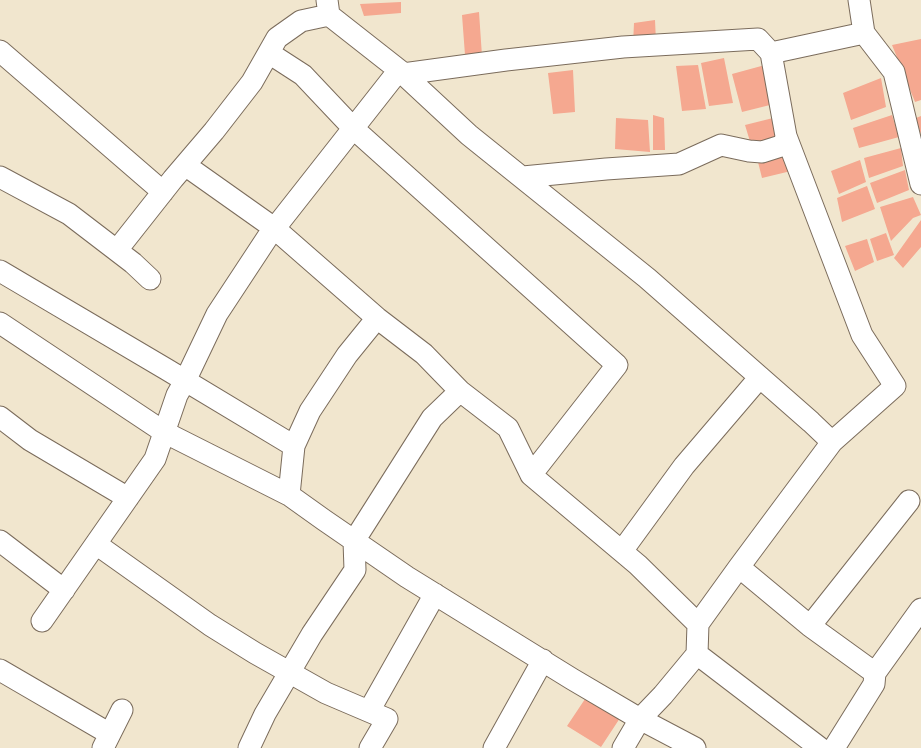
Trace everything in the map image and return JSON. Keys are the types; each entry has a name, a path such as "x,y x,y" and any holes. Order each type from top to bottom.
{"street":[{"path":"859,0 864,33 894,72 921,184"},
{"path":"117,250 252,82 277,38 324,5 401,72 469,135 647,278 832,442"},
{"path":"771,53 864,33"},
{"path":"42,621 155,459 177,395 217,314 274,228 401,72 631,47 758,40 771,53 786,136 862,334 894,386 832,442 698,624 697,654 663,695 640,719 623,748"},
{"path":"0,51 163,192"},
{"path":"269,53 303,75 354,129 617,365 531,475"},
{"path":"523,177 679,164 721,145 749,151 762,152 784,145 786,136"},
{"path":"185,165 274,228 377,318 424,354 460,392 508,428 531,475 638,565 698,624"},
{"path":"0,177 69,214 117,250 150,279"},
{"path":"0,271 294,446"},
{"path":"289,495 294,446 310,411 347,355 377,318"},
{"path":"0,323 164,432 289,495 407,577 640,719 695,748"},
{"path":"622,552 684,466 760,377"},
{"path":"249,748 265,714 312,634 355,570 354,541 432,418 460,392"},
{"path":"0,417 30,440 128,498"},
{"path":"810,626 909,501"},
{"path":"0,541 64,590"},
{"path":"96,544 210,625 255,653 326,693 387,718 370,748"},
{"path":"739,567 810,626 875,673"},
{"path":"369,711 435,594"},
{"path":"834,748 874,684 875,673 921,609"},
{"path":"697,654 820,748"},
{"path":"494,748 542,660"},
{"path":"0,670 106,741 122,710"}],"building":[{"path":"401,2 401,13 364,16 360,4"},
{"path":"479,12 482,56 465,55 462,15"},
{"path":"655,20 656,42 633,44 634,23"},
{"path":"921,39 921,100 915,102 892,45"},
{"path":"724,58 733,103 709,106 701,63"},
{"path":"698,65 706,109 682,111 676,66"},
{"path":"765,65 774,104 742,112 732,74"},
{"path":"573,70 575,112 553,114 548,73"},
{"path":"881,78 886,107 851,120 843,93"},
{"path":"653,115 664,118 665,150 653,150"},
{"path":"892,115 899,137 859,148 853,128"},
{"path":"921,116 921,135 916,118"},
{"path":"777,117 777,140 752,148 745,125"},
{"path":"616,118 648,120 650,152 615,149"},
{"path":"901,148 903,166 869,178 864,158"},
{"path":"786,152 791,171 762,178 758,162"},
{"path":"860,160 866,182 839,194 831,171"},
{"path":"905,170 909,190 877,203 870,183"},
{"path":"867,186 875,209 842,222 837,198"},
{"path":"913,197 921,215 913,218 891,241 880,207"},
{"path":"921,220 921,247 903,268 894,258"},
{"path":"886,233 894,255 877,261 870,239"},
{"path":"867,239 874,262 855,271 845,246"},
{"path":"587,696 620,718 601,747 567,726"}]}
